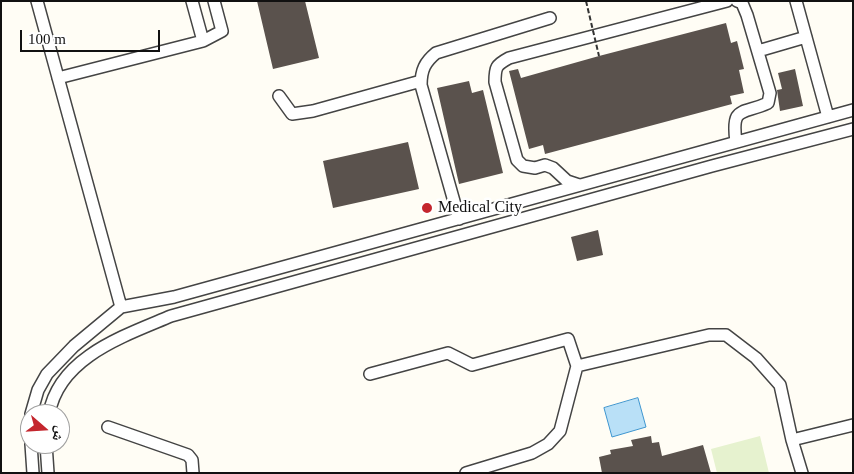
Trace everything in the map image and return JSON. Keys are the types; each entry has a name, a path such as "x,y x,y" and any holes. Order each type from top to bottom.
{"street":[{"path":"37,1 121,307"},
{"path":"192,1 203,41"},
{"path":"58,78 203,41 222,31 214,1"},
{"path":"579,186 567,181 553,168 545,165 535,168 523,166 517,160 495,82 495,71 498,64 509,58 727,1"},
{"path":"736,142 735,118 743,110 768,103 770,93 742,3 737,1"},
{"path":"796,1 828,117"},
{"path":"459,219 424,98 421,81 426,61 436,53 550,18"},
{"path":"758,51 806,37"},
{"path":"279,96 292,114 313,111 421,81"},
{"path":"34,404 38,390 47,374 74,346 121,307 174,297 853,110"},
{"path":"53,404 60,386 70,372 86,357 135,331 171,316 712,166 853,129"},
{"path":"577,366 709,335 726,335 756,358 780,385 792,440 802,473"},
{"path":"370,374 448,353 472,365 568,339 577,366 560,431 548,444 532,453 468,473"},
{"path":"74,346 86,357"},
{"path":"792,440 853,425"},
{"path":"108,427 188,455 192,460 193,473"},
{"path":"32,454 33,473"},
{"path":"47,454 48,473"}],"path":[{"path":"586,1 599,56"}],"green space":[{"path":"760,436 769,473 717,473 711,449"}],"water":[{"path":"638,398 646,427 612,437 604,408"}],"building":[{"path":"257,1 305,1 319,58 273,69"},
{"path":"726,23 731,43 737,41 744,69 739,70 744,93 730,96 732,104 545,154 543,145 529,149 509,71 518,69 521,78"},
{"path":"795,69 803,106 780,111 777,90 782,89 778,73"},
{"path":"469,81 472,93 483,90 503,173 459,184 437,88"},
{"path":"408,142 419,189 333,208 323,161"},
{"path":"598,230 603,255 577,261 571,237"},
{"path":"651,436 652,443 659,442 662,456 703,445 711,473 602,473 599,457 611,454 610,450 633,446 631,440"}],"place":[{"name":"Medical City","path":"427,208"}]}
